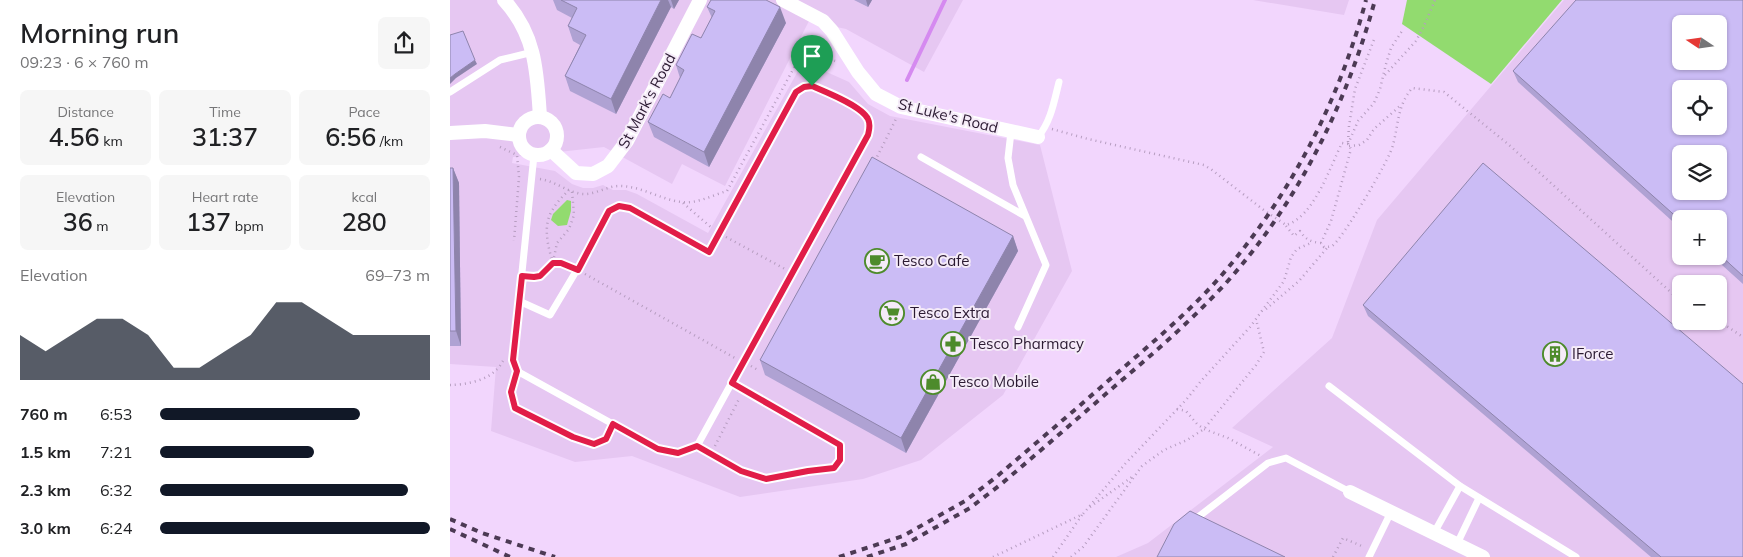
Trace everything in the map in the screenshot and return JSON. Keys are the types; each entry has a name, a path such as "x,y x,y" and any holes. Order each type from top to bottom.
{"street":[{"path":"504,0 516,13 528,35 533,52 540,117"},
{"name":"St Mark's Road","path":"551,150 576,173 593,174 612,162 627,141 700,0"},
{"name":"St Luke's Road","path":"788,1 822,21 876,94 901,107 1038,137"},
{"path":"534,117 540,117 551,122 555,127 557,139 551,150 542,155 534,155 525,151 521,146 518,135 523,123 534,117"},
{"path":"450,133 486,131 518,135"},
{"path":"1350,492 1484,557"}],"lane":[{"path":"450,92 500,60 533,52"},
{"path":"1038,137 1045,128 1052,111 1059,82"},
{"path":"517,371 658,449 678,453 697,446 868,135 870,126 868,118 860,110 812,86 804,87 796,92 709,252 630,208 619,206 609,211 578,270 550,315 519,300"},
{"path":"1011,132 1008,158 1013,185 1046,265 1018,327"},
{"path":"534,155 513,360 517,371 511,392 515,408 573,437 594,444 606,439 613,424"},
{"path":"920,157 1026,216"},
{"path":"697,446 741,471 766,479 834,468 840,460 840,445 732,383"},
{"path":"1329,386 1460,486 1576,557"},
{"path":"1187,526 1268,464 1286,458 1350,492"},
{"path":"1434,533 1460,486"},
{"path":"1457,544 1479,498"},
{"path":"1370,554 1391,512"}],"path":[{"path":"1384,76 1416,41 1435,0"},
{"path":"1349,145 1358,121 1374,103 1384,76 1391,48 1402,31"},
{"path":"1321,243 1330,221 1350,149 1349,126 1355,89 1375,37"},
{"path":"1286,226 1292,224 1306,211 1319,192 1342,143 1359,145 1367,140 1374,129 1401,105 1412,88 1444,92 1508,144 1672,293"},
{"path":"1204,165 1286,226 1294,236 1300,231 1305,238 1321,243 1324,247 1333,246 1377,177 1393,146 1401,105"},
{"path":"873,164 898,115"},
{"path":"494,146 517,155 519,177 514,245"},
{"path":"522,276 540,276 553,263 557,243 569,229 574,214 570,191 552,210 548,222 547,242 553,263"},
{"path":"683,202 718,233 792,273"},
{"path":"1053,557 1083,514 1125,464 1186,400 1256,319 1284,281 1291,257 1297,249 1313,242"},
{"path":"1261,312 1299,281 1328,246"},
{"path":"553,263 561,263 578,270 758,370"},
{"path":"1071,557 1083,547 1142,466 1164,450 1187,440 1204,429 1256,365 1264,352 1256,319"},
{"path":"1727,327 1743,337"},
{"path":"450,385 488,376 495,371 504,359"},
{"path":"710,454 744,390"},
{"path":"1177,409 1186,411 1204,429 1248,448 1272,462"},
{"path":"1087,509 1136,475"},
{"path":"993,557 1083,514"},
{"path":"1333,557 1343,538 1370,554"}],"shaded area":[{"path":"450,0 963,0 924,72 846,29 809,21 725,186 682,164 672,184 604,147 513,157 512,163 555,171 572,184 583,188 603,185 613,190 626,190 637,194 708,233 798,71 811,67 849,82 868,104 890,116 1040,145 1072,271 1003,395 921,460 863,479 740,497 632,456 575,462 491,431 496,367 450,364"},
{"path":"1253,0 1349,0 1344,15"},
{"path":"1564,0 1743,0 1743,557 1116,557 1148,543 1273,447 1232,428 1332,338 1377,220"}],"green space":[{"path":"1407,0 1562,0 1491,84 1402,24"},
{"path":"567,200 571,201 571,211 567,225 558,226 551,220 553,214"}],"building":[{"path":"561,0 661,0 611,99 565,76 586,35 568,26 577,8"},
{"path":"711,0 766,0 780,7 704,152 648,122 663,94 670,98 684,70 676,65 692,34 701,38 715,11 707,7"},
{"path":"1576,0 1743,0 1743,276 1727,261 1727,210 1672,210 1672,213 1513,71"},
{"path":"463,31 475,60 450,78 450,35"},
{"name":"Tesco Extra","path":"872,157 1013,236 901,438 760,360"},
{"name":"IForce","path":"1483,163 1672,324 1672,330 1679,330 1743,384 1743,557 1661,557 1363,305"},
{"path":"450,168 453,168 456,331 450,331"},
{"path":"1190,511 1285,557 1157,557 1174,524"}],"waterway":[{"path":"907,80 945,0"}],"railway":[{"path":"839,557 903,536 965,501 995,478 1143,351 1209,289 1246,245 1269,213 1309,146 1342,75 1366,0"},
{"path":"867,557 906,544 970,508 1000,485 1158,349 1226,283 1276,220 1317,150 1335,114 1350,76 1375,0"},
{"path":"450,519 482,533 555,557"},
{"path":"450,529 510,557"}],"place":[{"name":"Tesco Cafe","path":"877,261"},
{"name":"Tesco Extra","path":"892,313"},
{"name":"Tesco Pharmacy","path":"953,344"},
{"name":"IForce","path":"1555,354"},
{"name":"Tesco Mobile","path":"933,382"}],"route":[{"path":"812,86 860,110 868,118 870,126 868,135 732,383 840,445 840,460 834,468 766,479 741,471 697,446 678,453 658,449 613,424 606,439 594,444 573,437 515,408 511,392 517,371 513,360 522,276 540,276 553,263 561,263 578,270 609,211 619,206 630,208 709,252 796,92 804,87 812,86"}]}
